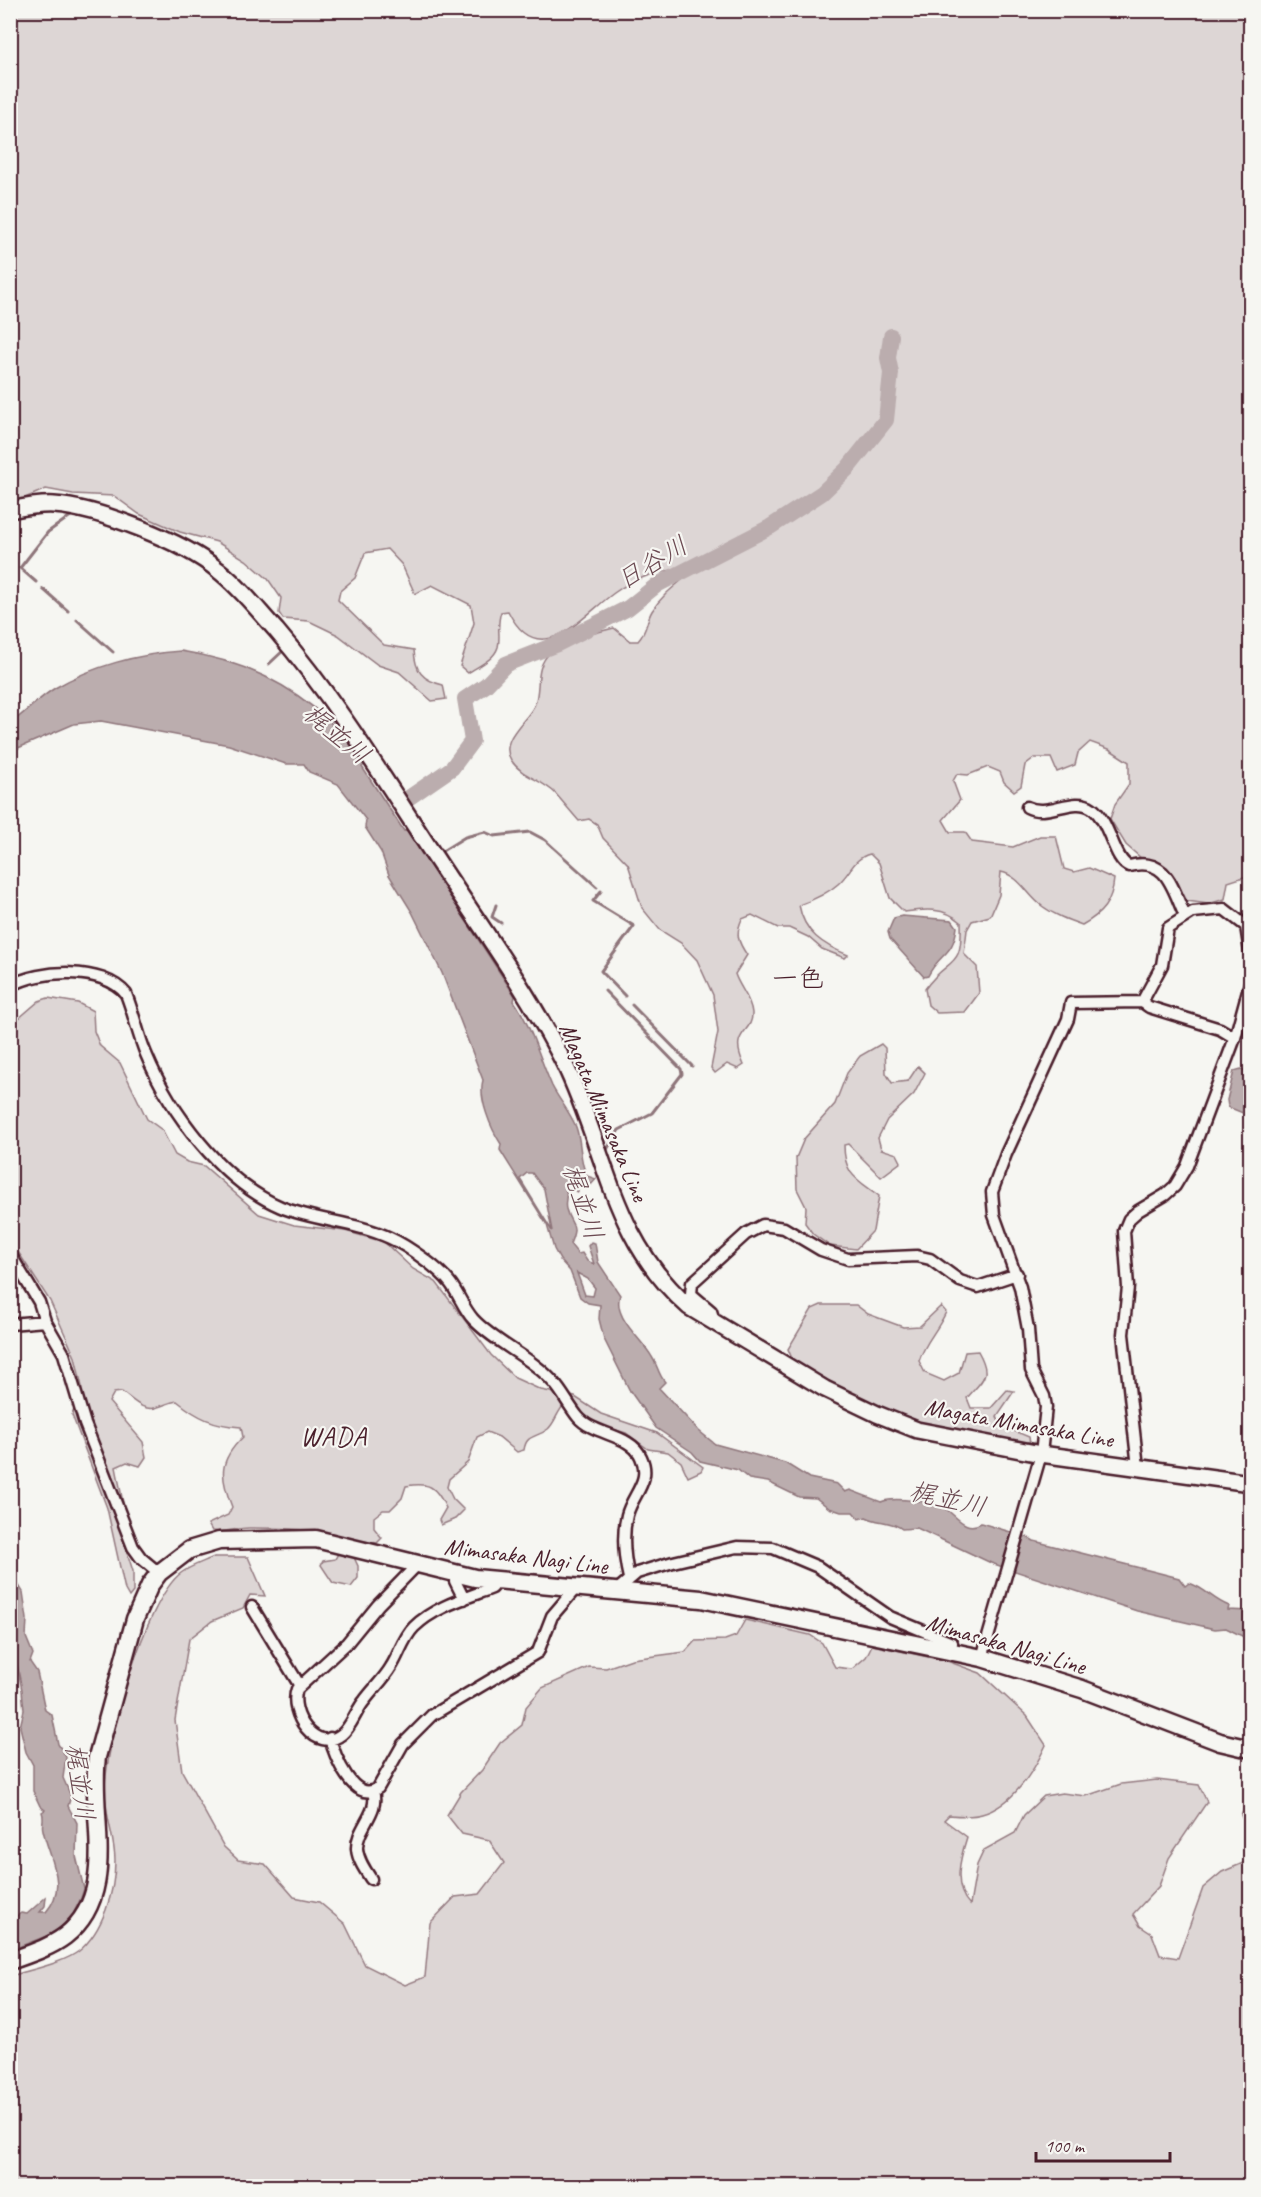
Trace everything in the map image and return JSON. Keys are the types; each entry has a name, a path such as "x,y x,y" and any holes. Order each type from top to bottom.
{"main road":[{"name":"Magata Mimasaka Line","path":"10,510 34,506 65,507 169,540 215,567 256,608 314,676 346,719 539,1018 566,1066 621,1210 639,1250 670,1290 715,1324 825,1389 917,1430 1041,1454 1251,1483"},
{"name":"Mimasaka Nagi Line","path":"10,1961 45,1948 65,1936 82,1919 94,1896 99,1871 94,1780 97,1757 135,1619 150,1586 159,1573 189,1550 201,1545 234,1540 316,1539 456,1575 498,1581 701,1599 982,1658 1082,1689 1220,1742 1251,1749"}],"street":[{"path":"1027,807 1043,811 1086,805 1093,809 1112,837 1118,859 1129,866 1148,863 1159,867 1170,882 1185,916"},
{"path":"1142,1002 1162,965 1168,928 1185,916 1205,909 1224,909 1246,926 1251,952"},
{"path":"10,986 30,978 72,974 114,982 126,994 146,1053 168,1098 202,1143 248,1189 284,1208 377,1233 402,1246 444,1276 471,1317 483,1329 555,1383 579,1418 632,1446 640,1453 646,1474 645,1481 628,1512 624,1540 629,1578"},
{"path":"1138,1467 1123,1334 1128,1287 1124,1231 1129,1219 1138,1210 1165,1196 1187,1166 1235,1038 1251,983"},
{"path":"982,1658 1041,1454 1046,1407 1044,1396 1031,1370 1028,1329 1017,1274 1008,1258 994,1215 994,1183 1068,1019 1071,1003 1142,1002 1149,1007 1220,1029 1235,1038"},
{"path":"715,1324 711,1311 691,1294 692,1283 746,1234 763,1225 784,1228 821,1250 848,1259 917,1256 930,1258 960,1281 978,1287 1017,1274"},
{"path":"10,1254 39,1302 45,1321 64,1354 85,1424 133,1547 141,1558 159,1573"},
{"path":"10,1324 45,1321"},
{"path":"616,1591 629,1578 664,1564 737,1547 773,1548 818,1567 890,1617 952,1643 950,1651"},
{"path":"417,1565 378,1605 347,1643 300,1686 294,1697 299,1719 317,1738 338,1736 348,1728 363,1701 391,1668 413,1629 441,1609 492,1588 498,1581"},
{"path":"456,1575 455,1581 464,1599"},
{"path":"330,1738 335,1756 347,1778 365,1791 373,1792 378,1788 403,1744 423,1722 537,1652 543,1644 552,1616 576,1588"},
{"path":"252,1607 300,1686"},
{"path":"370,1879 357,1850 359,1837 375,1804 373,1792"}],"shaded area":[{"path":"11,11 1250,11 1250,875 1228,882 1225,899 1208,904 1187,901 1174,877 1160,863 1141,858 1126,845 1110,819 1115,804 1129,784 1129,762 1109,749 1090,742 1078,753 1075,765 1057,772 1051,758 1034,758 1025,765 1021,786 1014,791 1004,782 1000,772 988,767 968,775 957,774 953,781 960,800 943,820 950,832 965,832 972,842 1013,847 1040,836 1056,836 1064,869 1074,872 1089,868 1114,879 1111,894 1105,906 1082,925 1047,909 1013,877 1001,872 999,895 990,916 972,921 967,930 964,954 977,967 979,993 965,1012 937,1013 928,1005 925,989 957,956 960,949 961,922 941,911 904,912 890,898 879,863 870,854 864,856 834,888 799,905 805,923 816,937 830,947 848,955 845,958 822,949 808,937 789,928 778,928 752,915 742,919 738,938 747,955 735,974 752,1013 739,1045 744,1065 738,1069 727,1064 715,1073 711,1068 718,1032 713,995 697,960 681,943 660,930 642,908 628,864 603,838 597,824 589,819 579,821 555,793 515,765 508,752 511,738 535,704 542,664 550,653 572,640 614,628 630,641 638,641 655,606 682,580 682,569 655,574 629,584 614,593 574,626 546,639 533,638 520,629 508,611 501,612 499,643 496,652 468,673 460,666 474,623 471,605 432,585 415,594 402,565 387,549 365,553 355,578 340,591 338,600 384,645 414,650 416,664 421,673 430,680 443,685 446,699 432,701 399,672 378,665 338,635 309,621 283,619 279,613 281,598 268,579 246,560 217,542 180,532 139,514 114,496 73,494 46,489 11,504"},
{"path":"48,998 78,1003 93,1011 94,1031 100,1046 120,1063 147,1119 162,1130 175,1155 187,1162 204,1166 259,1214 294,1225 345,1231 384,1242 413,1269 436,1282 491,1355 515,1378 541,1390 575,1397 601,1414 657,1433 703,1467 701,1471 688,1477 681,1462 668,1452 648,1449 626,1433 599,1425 564,1405 550,1427 527,1441 524,1450 517,1452 499,1437 487,1432 477,1437 468,1462 449,1479 447,1487 453,1499 464,1510 455,1519 441,1525 439,1520 446,1508 439,1495 431,1487 406,1486 402,1498 390,1510 383,1510 374,1517 374,1528 382,1538 377,1543 356,1540 352,1553 358,1566 358,1578 351,1587 333,1583 321,1565 323,1561 335,1559 340,1550 332,1536 314,1531 280,1528 212,1531 208,1524 228,1515 232,1507 225,1487 224,1470 229,1454 243,1437 241,1427 206,1420 177,1401 148,1408 138,1404 122,1392 114,1393 109,1402 143,1442 146,1457 140,1466 127,1462 116,1467 125,1513 120,1530 133,1571 133,1592 129,1597 125,1590 107,1508 72,1415 82,1387 75,1357 50,1301 11,1241 11,1025 39,1001"},
{"path":"881,1044 885,1048 886,1073 892,1083 908,1081 918,1066 925,1073 914,1094 887,1120 878,1138 881,1149 897,1154 901,1162 881,1177 848,1144 844,1145 849,1170 879,1196 873,1231 856,1249 830,1246 813,1234 805,1223 806,1207 797,1189 796,1158 804,1139 835,1104 847,1073 860,1056"},
{"path":"821,1305 856,1305 868,1314 903,1327 920,1326 941,1306 946,1312 919,1361 925,1373 944,1381 959,1373 965,1352 978,1351 985,1366 985,1372 982,1381 967,1398 971,1408 991,1408 1007,1390 1014,1391 997,1416 1000,1425 1029,1437 1030,1444 918,1423 862,1400 793,1361 788,1349 812,1309"},
{"path":"214,1557 248,1557 265,1596 250,1595 243,1608 212,1621 189,1639 175,1720 182,1771 224,1847 238,1860 265,1864 294,1897 319,1902 345,1924 365,1965 405,1985 425,1977 430,1923 455,1897 480,1894 504,1863 489,1840 462,1834 447,1815 461,1792 482,1770 500,1743 522,1725 526,1707 542,1688 589,1667 606,1668 632,1659 685,1652 695,1641 725,1640 736,1636 745,1620 810,1635 822,1643 835,1667 852,1669 866,1657 872,1645 947,1661 980,1673 1027,1716 1046,1745 1021,1786 1003,1804 993,1810 974,1816 949,1815 944,1820 967,1837 960,1863 959,1881 964,1898 970,1905 977,1865 984,1850 1015,1833 1024,1815 1044,1796 1062,1793 1086,1796 1121,1784 1157,1780 1199,1785 1207,1802 1169,1858 1159,1886 1133,1914 1140,1926 1152,1934 1160,1955 1178,1958 1203,1888 1222,1872 1248,1861 1250,1839 1250,2186 11,2186 11,1976 56,1963 73,1955 87,1943 101,1922 113,1885 115,1861 105,1802 107,1772 111,1743 129,1676 154,1612 167,1588 181,1573"},
{"path":"1250,1794 1250,1839 1241,1815"}],"water":[{"name":"梶並川","path":"181,651 209,657 261,675 285,688 308,703 329,721 365,764 362,767 404,831 407,830 515,996 514,1001 531,1032 552,1086 576,1127 584,1171 587,1176 596,1179 589,1187 577,1185 578,1192 569,1188 566,1190 566,1209 574,1228 570,1244 578,1254 582,1253 587,1261 594,1264 588,1246 591,1242 595,1243 598,1262 620,1295 620,1311 624,1320 652,1357 665,1382 659,1388 699,1431 715,1444 785,1463 809,1478 837,1484 845,1492 850,1490 881,1502 904,1500 941,1506 966,1525 981,1523 1034,1541 1179,1578 1185,1586 1189,1583 1195,1585 1229,1606 1228,1610 1250,1611 1250,1640 1226,1628 1215,1629 1137,1611 991,1563 917,1528 902,1529 866,1517 859,1519 853,1512 841,1512 829,1508 816,1498 799,1497 768,1482 749,1479 738,1470 700,1461 692,1452 656,1428 630,1391 604,1339 599,1319 600,1305 588,1303 580,1297 570,1271 554,1249 547,1225 500,1150 501,1144 493,1130 484,1104 483,1080 442,973 412,912 389,875 381,852 365,827 366,820 338,784 309,772 304,764 286,764 229,745 101,721 74,724 11,751 11,723 55,688 100,667 132,658","holes":["527,1173 532,1173 544,1189 552,1231 520,1179","577,1273 588,1279 595,1288 593,1296 585,1295"]},
{"path":"902,916 952,920 957,927 952,944 928,976 924,977 890,939 888,932 894,918"},
{"path":"1241,1069 1250,1073 1250,1116 1228,1107 1227,1100 1234,1071"},
{"path":"11,1547 15,1570 11,1573"},
{"path":"11,1573 23,1592 27,1619 26,1637 33,1654 30,1662 37,1672 45,1710 52,1715 58,1744 66,1757 63,1778 71,1796 68,1806 77,1823 76,1856 84,1889 73,1914 62,1926 49,1935 11,1950 11,1920 21,1913 27,1914 46,1897 45,1906 40,1912 46,1912 53,1902 57,1882 43,1828 42,1812 45,1810 40,1806 33,1791 33,1765 26,1752 20,1727 24,1710 17,1664 11,1653"}],"waterway":[{"name":"日谷川","path":"407,799 452,768 472,741 465,699 486,685 506,664 557,644 628,608 657,585 770,527 822,493 847,469 886,420 891,373 888,358 891,336"},
{"path":"36,582 20,568 48,532 72,515"},
{"path":"101,523 135,534"},
{"path":"43,589 68,611"},
{"path":"77,620 113,652"},
{"path":"269,664 285,649"},
{"name":"梶並川","path":"322,711 345,732"},
{"path":"439,853 465,837 485,832 494,836 530,832 545,840 597,887"},
{"path":"601,891 593,901 634,926 601,971 625,996"},
{"path":"496,905 492,917 501,923"},
{"path":"605,991 681,1069 682,1074 652,1113 619,1130 606,1151"},
{"path":"632,1005 692,1066"}],"district":[{"name":"一色","path":"798,978"},
{"name":"WADA","path":"334,1436"}]}
